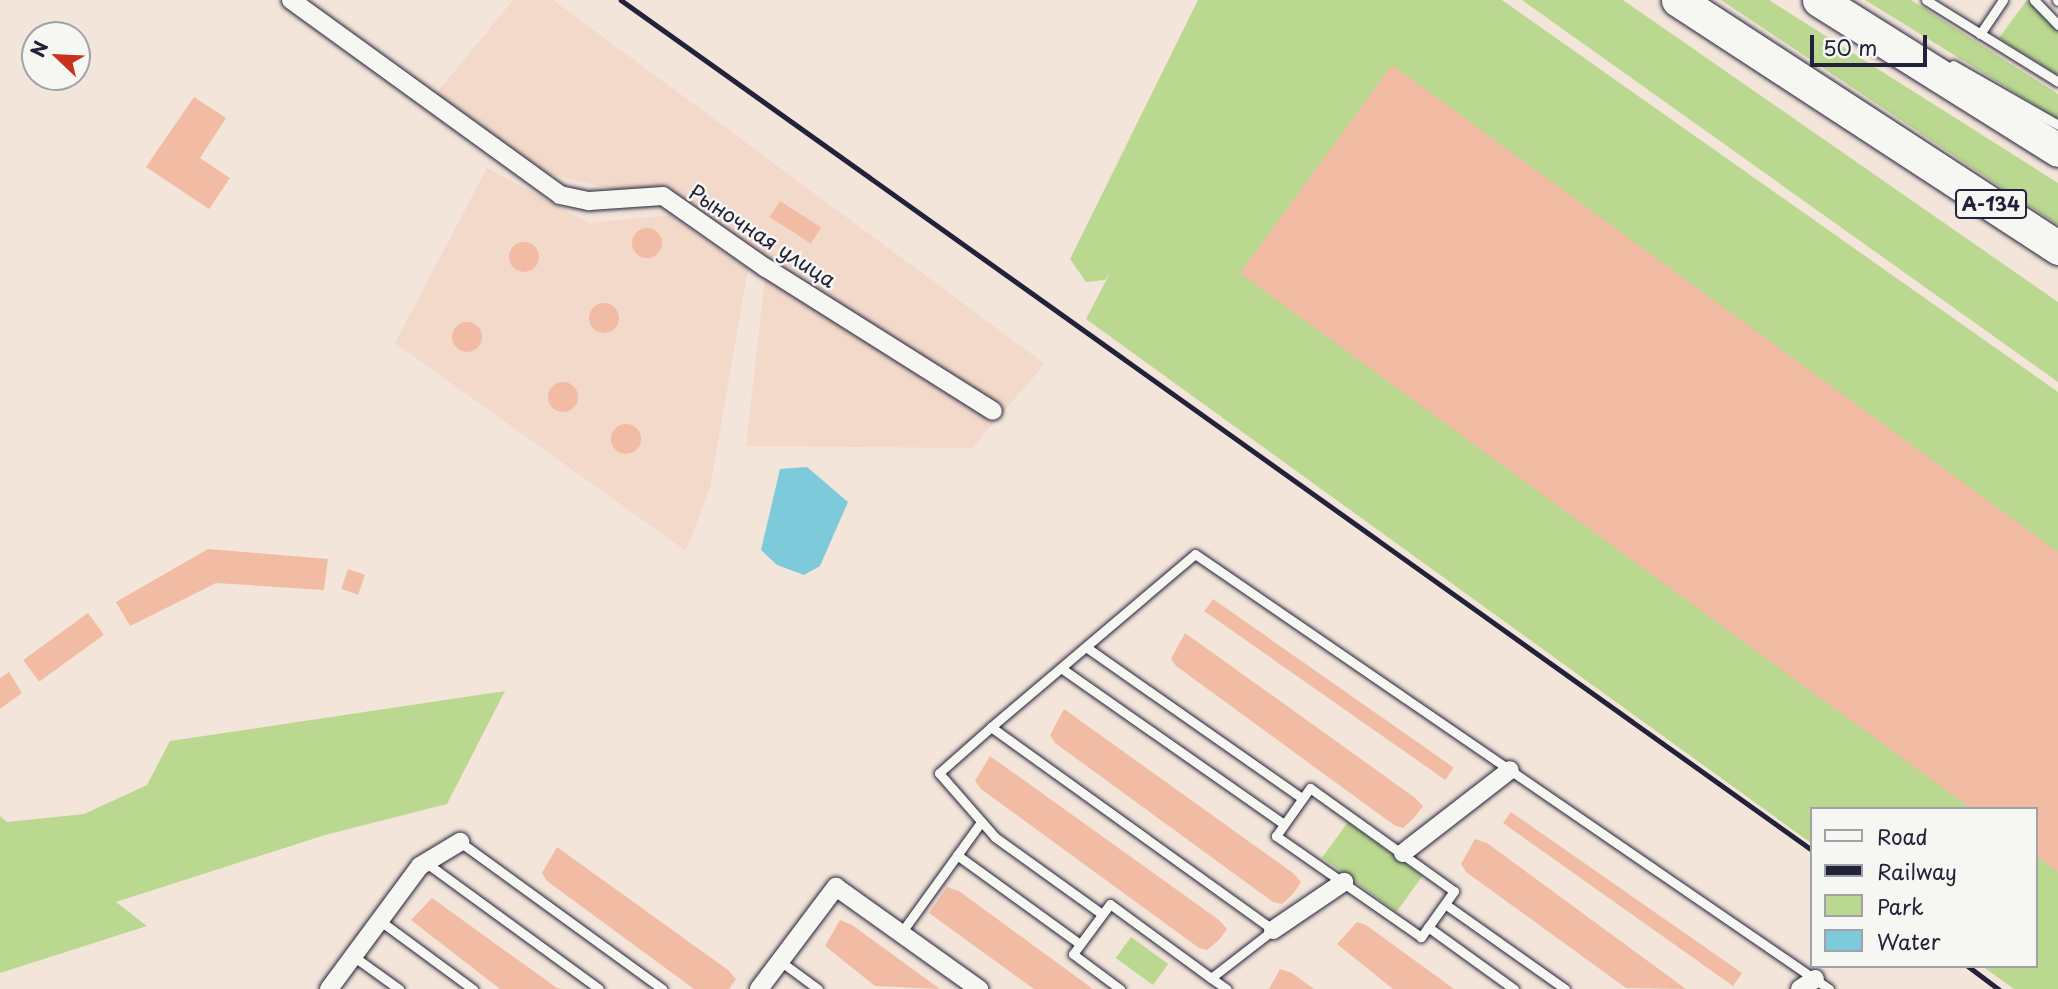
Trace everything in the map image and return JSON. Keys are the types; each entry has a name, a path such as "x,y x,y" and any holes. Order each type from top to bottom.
{"highway":[{"name":"А-134","path":"1678,0 2058,248"},
{"path":"1819,0 2058,150"}],"street":[{"name":"Рыночная улица","path":"291,0 560,195 589,201 663,195 766,268 993,411"},
{"path":"1403,853 1510,770"},
{"path":"328,989 425,862 460,842"},
{"path":"1273,930 1344,882"},
{"path":"760,989 836,887 979,989"}],"lane":[{"path":"1926,0 2058,82"},
{"path":"1980,34 2003,0"},
{"path":"2034,0 2058,25"},
{"path":"1946,61 2058,124"},
{"path":"1102,914 981,822 939,773 1195,554 1510,770 1815,986"},
{"path":"1086,647 1302,798"},
{"path":"1061,668 1284,824"},
{"path":"991,727 1273,930 1211,978"},
{"path":"1310,788 1454,891 1421,937 1276,836 1284,824 1310,788"},
{"path":"901,933 981,822"},
{"path":"460,842 662,989"},
{"path":"957,855 1080,944"},
{"path":"425,862 599,989"},
{"path":"1120,989 1073,954 1110,904 1227,989"},
{"path":"1445,904 1565,989"},
{"path":"379,920 472,989"},
{"path":"1428,927 1514,989"},
{"path":"353,956 399,989"},
{"path":"780,961 818,989"}],"shaded area":[{"path":"513,0 553,0 1045,364 972,448 746,446 766,268 647,197 523,168 430,101"},
{"path":"487,168 589,223 670,215 748,269 710,488 686,551 395,343"}],"green space":[{"path":"1198,0 1502,0 2058,392 2058,989 2014,989 1985,968 2037,968 2037,807 1810,807 1810,842 1086,319 1110,273 1105,280 1086,282 1070,259"},
{"path":"1522,0 1623,0 2058,302 2058,382"},
{"path":"1721,0 1769,0 2058,183 2058,225"},
{"path":"1865,0 1911,0 2058,94 2058,119"},
{"path":"2027,0 2058,31 2058,75 1999,38"},
{"path":"505,691 447,804 325,835 116,902 147,926 0,973 0,816 7,822 84,814 147,785 170,741"},
{"path":"1348,822 1422,876 1397,912 1322,858"},
{"path":"1131,937 1168,964 1153,985 1116,958"}],"water":[{"path":"807,467 848,502 820,566 804,575 777,565 761,550 780,469"}],"building":[{"path":"1392,65 2058,552 2058,872 2037,856 2037,807 1969,807 1240,273"},
{"path":"194,97 226,118 200,158 230,178 209,209 146,167"},
{"path":"780,201 821,228 811,244 770,217"},
{"path":"647,228 653,229 661,237 661,249 653,257 647,258 641,257 633,249 632,243 633,237 641,229"},
{"path":"524,242 530,243 538,251 538,263 530,271 524,272 518,271 510,263 509,257 510,251 518,243"},
{"path":"604,303 610,304 618,312 618,324 610,332 604,333 598,332 590,324 589,318 590,312 598,304"},
{"path":"467,322 473,323 481,331 481,343 473,351 467,352 461,351 453,343 452,337 453,331 461,323"},
{"path":"563,382 569,383 577,391 577,403 569,411 563,412 557,411 549,403 548,397 549,391 557,383"},
{"path":"626,424 632,425 640,433 640,445 632,453 626,454 620,453 612,445 611,439 612,433 620,425"},
{"path":"208,549 328,559 324,590 216,583 130,626 116,602"},
{"path":"348,569 365,575 358,595 341,589"},
{"path":"1213,599 1454,768 1445,780 1204,611"},
{"path":"88,613 104,635 39,682 23,660"},
{"path":"1185,633 1414,797 1423,806 1414,818 1403,828 1394,825 1176,666 1171,659"},
{"path":"9,672 22,693 0,709 0,678"},
{"path":"1064,709 1293,873 1301,882 1293,894 1282,904 1273,902 1055,743 1050,735"},
{"path":"990,756 1219,920 1227,929 1219,940 1207,950 1199,948 981,789 975,781"},
{"path":"1511,812 1742,973 1733,986 1503,823"},
{"path":"1475,839 1487,843 1686,989 1626,988 1466,872 1461,864"},
{"path":"557,847 728,970 736,979 729,989 694,989 547,881 542,873"},
{"path":"947,887 959,891 1093,989 1034,989 929,913"},
{"path":"432,898 557,988 563,989 500,989 411,920"},
{"path":"840,920 852,925 940,989 875,986 825,946"},
{"path":"1357,922 1366,925 1454,989 1393,989 1337,944"},
{"path":"1280,969 1292,973 1314,989 1269,989"}],"railway":[{"path":"621,0 1810,848"},
{"path":"1971,968 1999,989"}]}
